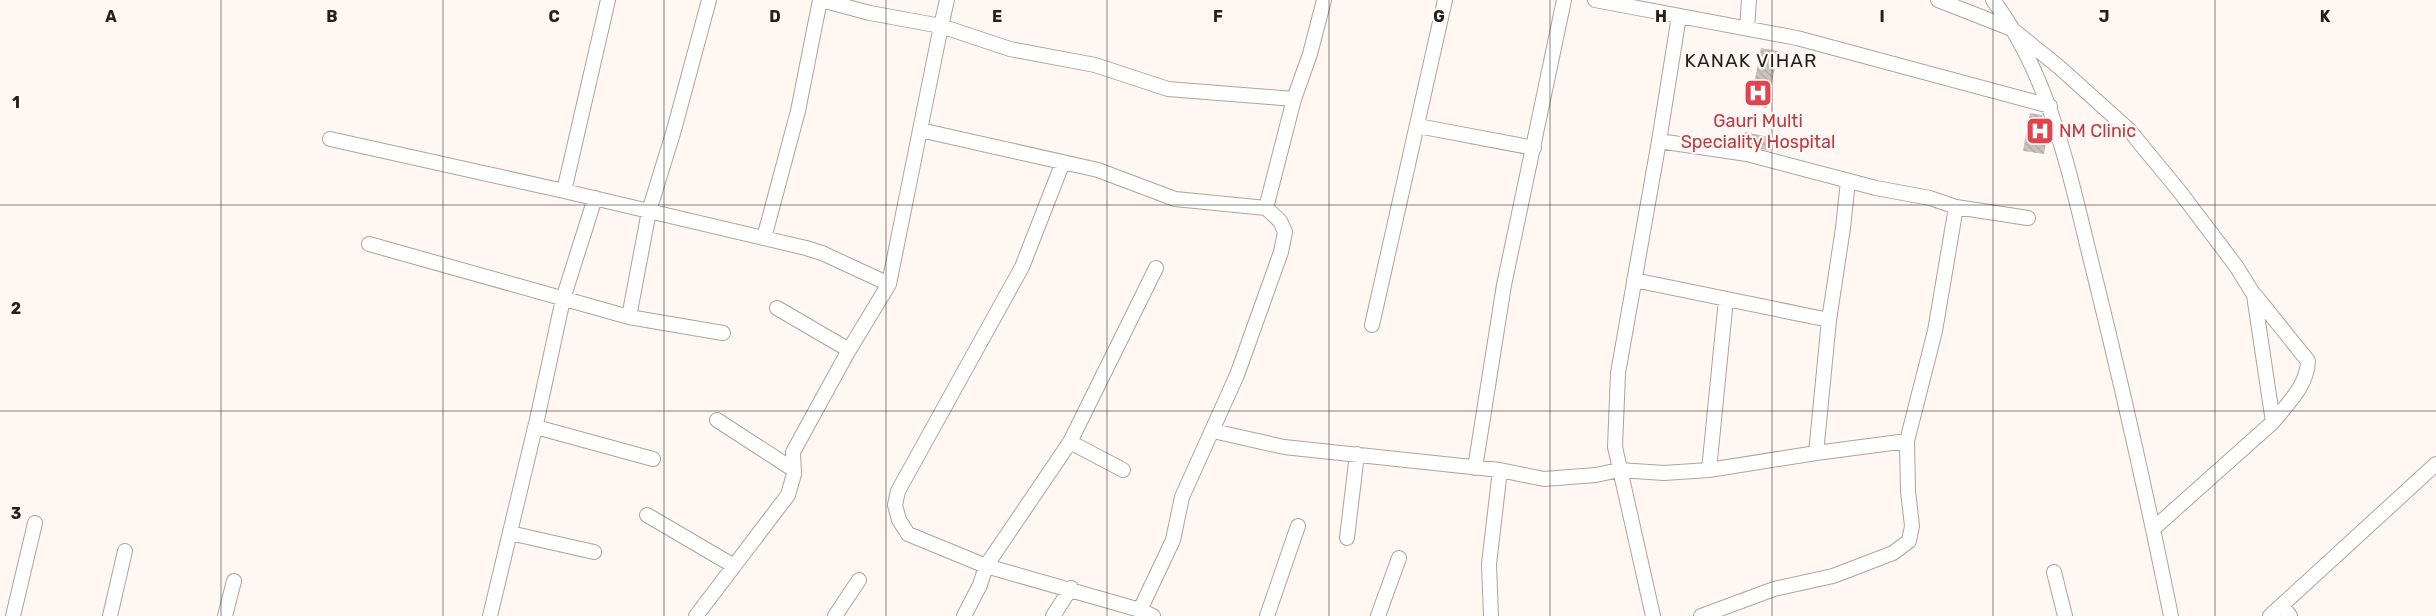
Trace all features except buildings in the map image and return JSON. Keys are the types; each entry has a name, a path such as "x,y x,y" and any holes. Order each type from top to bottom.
{"street":[{"path":"564,191 608,0"},
{"path":"628,317 649,211 677,121 709,0"},
{"path":"764,238 798,111 821,0 870,13 941,26 1010,49 1095,65 1168,89 1294,99"},
{"path":"696,616 788,494 794,470 793,452 849,350 889,284 947,0"},
{"path":"1266,208 1294,99 1310,54 1324,0"},
{"path":"1372,325 1445,0"},
{"path":"1475,468 1504,286 1564,0"},
{"path":"1595,0 1797,38 2050,106"},
{"path":"1747,28 1749,0"},
{"path":"1938,0 2012,29 2059,67 2129,130 2216,239 2254,295 2308,361 2307,374 2301,387 2273,422 2153,529"},
{"path":"1993,0 2025,51 2050,106 2074,194 2142,470 2171,616"},
{"path":"1653,616 1615,447 1618,373 1679,16"},
{"path":"1418,126 1534,148"},
{"path":"920,130 1063,162 1098,170 1175,199 1266,208 1280,221 1285,232 1281,252 1237,376 1182,497 1173,540 1146,613 1071,588 986,566 908,534 899,520 895,505 898,491 1022,266 1063,162"},
{"path":"330,139 595,198 822,253 889,284"},
{"path":"1659,141 1747,154 1848,181 1930,198 1956,207 2028,218"},
{"path":"1816,452 1829,320 1844,228 1848,181"},
{"path":"490,616 536,427 563,299 595,198"},
{"path":"1701,616 1774,589 1833,576 1894,553 1909,541 1912,526 1908,491 1907,441 1935,331 1956,207"},
{"path":"369,244 628,317 723,333"},
{"path":"964,616 980,585 986,566 1070,442 1156,268"},
{"path":"1634,280 1829,320"},
{"path":"2254,295 2273,422"},
{"path":"1710,470 1726,299"},
{"path":"777,308 849,350"},
{"path":"717,420 794,470"},
{"path":"536,427 653,459"},
{"path":"1213,431 1284,447 1500,470 1544,479 1596,475 1619,470 1664,473 1710,470 1816,452 1907,441"},
{"path":"1070,442 1123,470"},
{"path":"1347,538 1358,454"},
{"path":"2270,616 2286,610 2436,464"},
{"path":"1491,616 1489,564 1500,470"},
{"path":"647,515 734,566"},
{"path":"14,616 35,523"},
{"path":"1267,616 1298,526"},
{"path":"510,533 594,552"},
{"path":"110,616 125,551"},
{"path":"1378,616 1400,558"},
{"path":"2054,572 2065,616"},
{"path":"835,616 859,580"},
{"path":"225,616 234,582"},
{"path":"1053,616 1071,588"}],"place":[{"name":"Gauri Multi Speciality Hospital","path":"1758,93"},
{"name":"NM Clinic","path":"2040,131"}],"district":[{"name":"KANAK VIHAR","path":"1751,60"}]}
